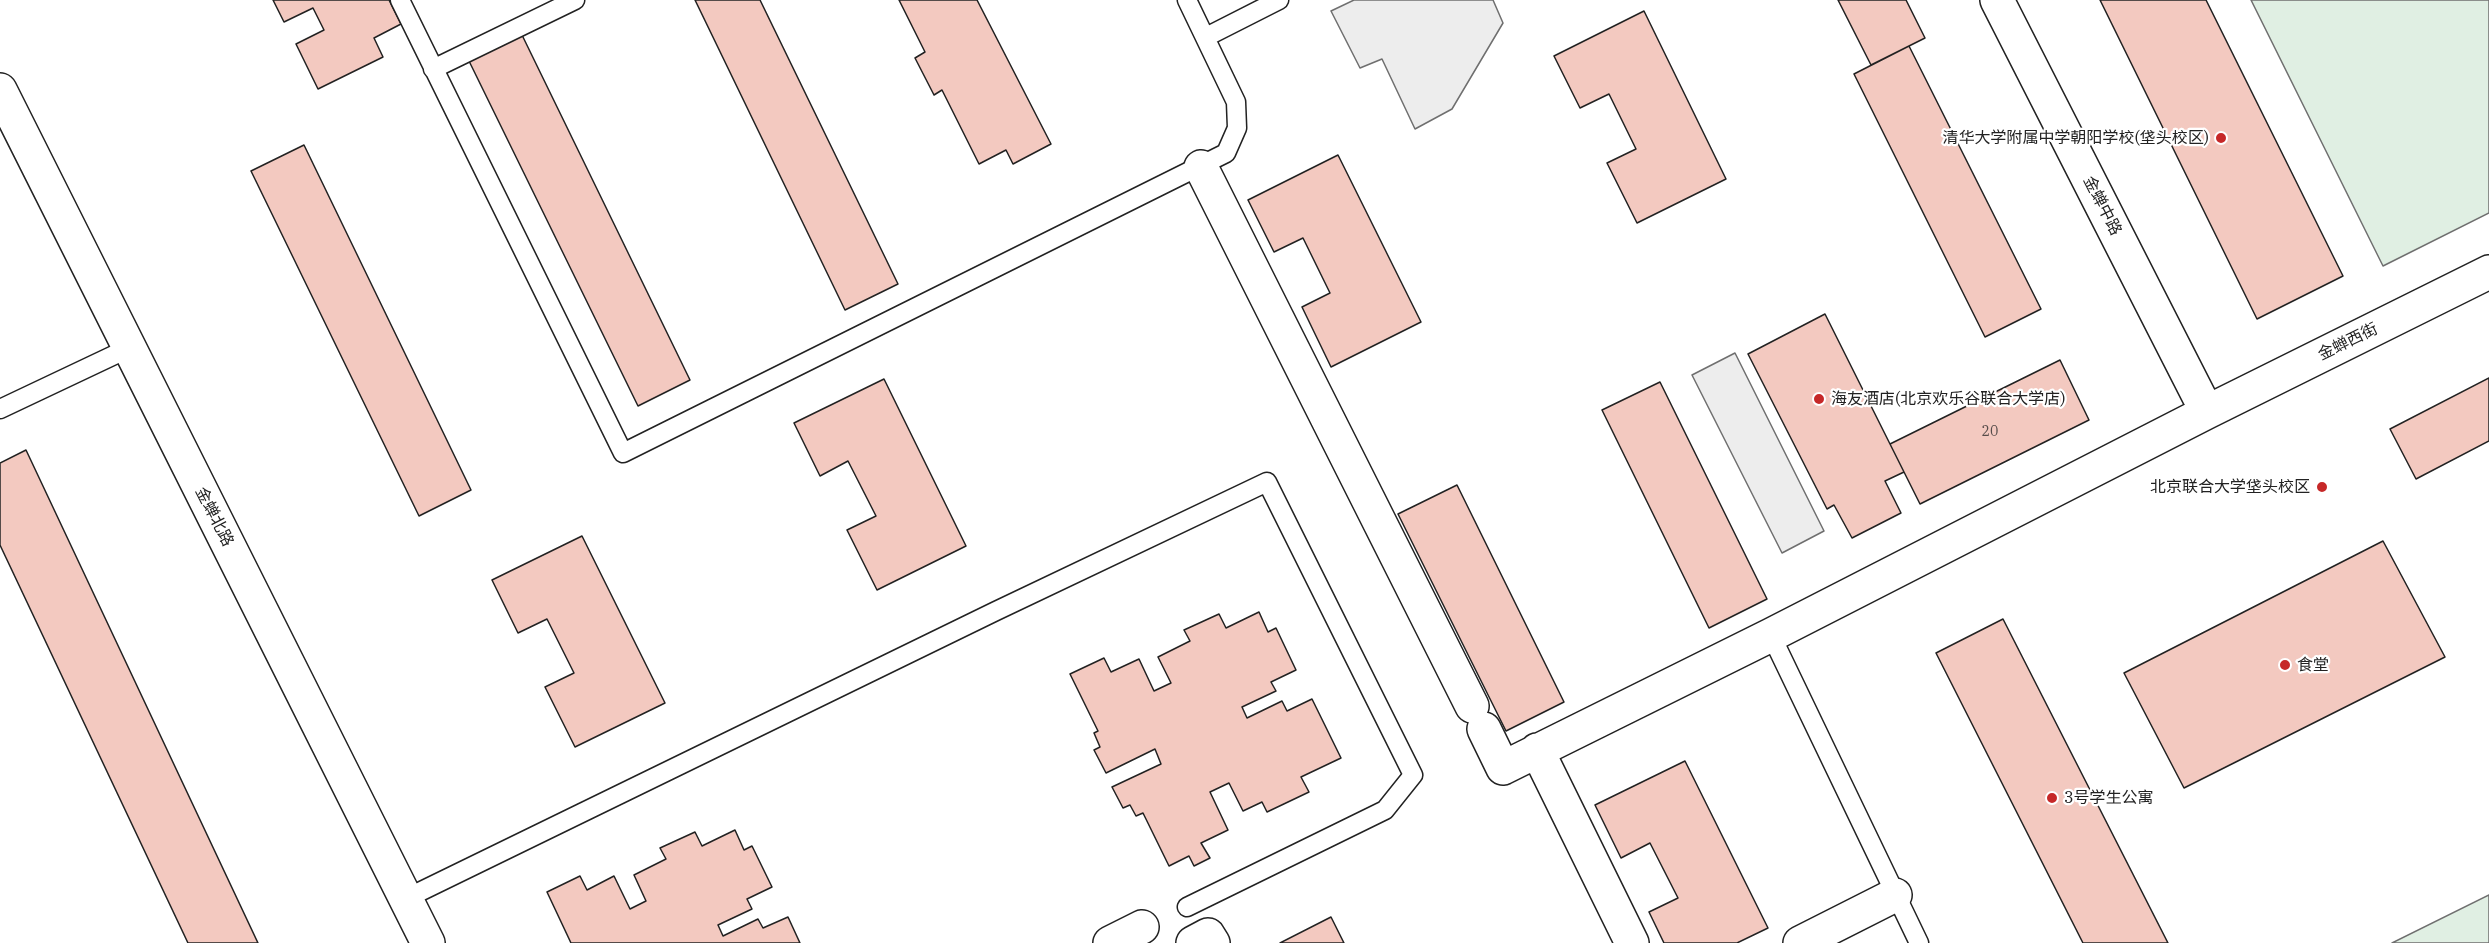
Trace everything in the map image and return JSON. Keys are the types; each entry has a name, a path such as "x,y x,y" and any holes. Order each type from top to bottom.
{"street":[{"name":"金蝉中路","path":"1997,0 2207,412"},
{"name":"金蝉北路","path":"0,90 428,943"},
{"name":"金蝉西街","path":"1201,167 1503,768 2489,272"},
{"path":"1537,750 1632,943"},
{"path":"1800,943 1895,895"},
{"path":"1110,943 1142,927"},
{"path":"1193,943 1208,935 1213,943"}],"lane":[{"path":"400,0 623,453 1226,153 1237,128 1236,102 1187,0"},
{"path":"433,69 575,0"},
{"path":"1206,37 1279,0"},
{"path":"0,409 129,348"},
{"path":"405,899 996,611 1267,482 1413,775 1385,810 1187,907"},
{"path":"1771,635 1919,943"}],"green space":[{"path":"2251,0 2489,0 2489,213 2383,266"},
{"path":"2489,895 2489,943 2392,943"}],"shaded area":[{"path":"1354,0 1493,0 1503,23 1452,109 1415,129 1382,59 1360,68 1331,11"},
{"path":"1735,353 1824,531 1782,553 1692,375"}],"building":[{"path":"273,0 389,0 401,24 374,38 383,57 318,89 296,44 324,30 313,8 284,22"},
{"path":"695,0 760,0 898,284 845,310"},
{"path":"899,0 977,0 1051,144 1013,164 1006,150 979,164 942,90 934,95 915,58 925,52"},
{"path":"1838,0 1906,0 1925,38 1871,65"},
{"name":"清华大学附属中学朝阳学校(垡头校区)","path":"2100,0 2206,0 2343,276 2257,319"},
{"path":"1644,11 1726,179 1637,223 1607,163 1636,149 1609,94 1580,108 1554,56"},
{"path":"522,35 690,380 638,406 469,61"},
{"path":"1909,46 2041,309 1985,337 1854,74"},
{"path":"304,145 471,490 419,516 251,171"},
{"path":"1338,155 1421,322 1331,367 1302,307 1330,293 1303,238 1274,252 1248,200"},
{"name":"海友酒店(北京欢乐谷联合大学店)","path":"1825,314 1904,472 1885,481 1901,513 1852,538 1834,505 1827,509 1748,354"},
{"name":"海友酒店(北京欢乐谷联合大学店)","path":"2060,360 2089,420 1920,504 1890,444"},
{"path":"2489,378 2489,441 2416,479 2390,429"},
{"path":"884,379 966,546 877,590 847,530 876,516 848,461 820,476 794,423"},
{"path":"1660,382 1767,599 1709,628 1602,410"},
{"path":"26,450 258,943 188,943 0,545 0,463"},
{"path":"1457,485 1564,702 1506,731 1398,514"},
{"path":"582,536 665,703 575,747 545,687 574,673 547,619 518,633 492,580"},
{"name":"食堂","path":"2383,541 2445,657 2184,788 2124,673"},
{"path":"1259,612 1268,632 1276,628 1296,670 1271,682 1276,691 1242,707 1247,718 1282,701 1287,711 1312,699 1341,758 1301,777 1309,792 1267,812 1262,802 1243,811 1229,783 1210,792 1228,830 1201,843 1210,858 1194,866 1189,856 1169,866 1143,813 1136,816 1130,805 1123,808 1112,787 1161,764 1155,749 1106,773 1094,750 1100,747 1094,733 1098,731 1070,674 1104,658 1111,672 1139,659 1154,691 1171,683 1158,657 1190,641 1184,630 1219,614 1226,628"},
{"name":"3号学生公寓","path":"2003,619 2168,943 2083,943 1936,653"},
{"path":"1685,761 1768,928 1737,943 1664,943 1649,912 1678,898 1650,843 1621,858 1595,805"},
{"path":"735,830 744,850 752,846 772,887 747,899 752,909 718,925 723,936 758,919 763,928 788,917 800,943 571,943 547,892 580,876 587,890 614,876 630,909 646,901 634,875 666,859 660,848 695,832 702,846"},
{"path":"1331,917 1344,943 1280,943"}],"place":[{"name":"清华大学附属中学朝阳学校(垡头校区)","path":"2221,138"},
{"name":"海友酒店(北京欢乐谷联合大学店)","path":"1819,399"},
{"name":"北京联合大学垡头校区","path":"2322,487"},
{"name":"食堂","path":"2285,665"},
{"name":"3号学生公寓","path":"2052,798"}]}
